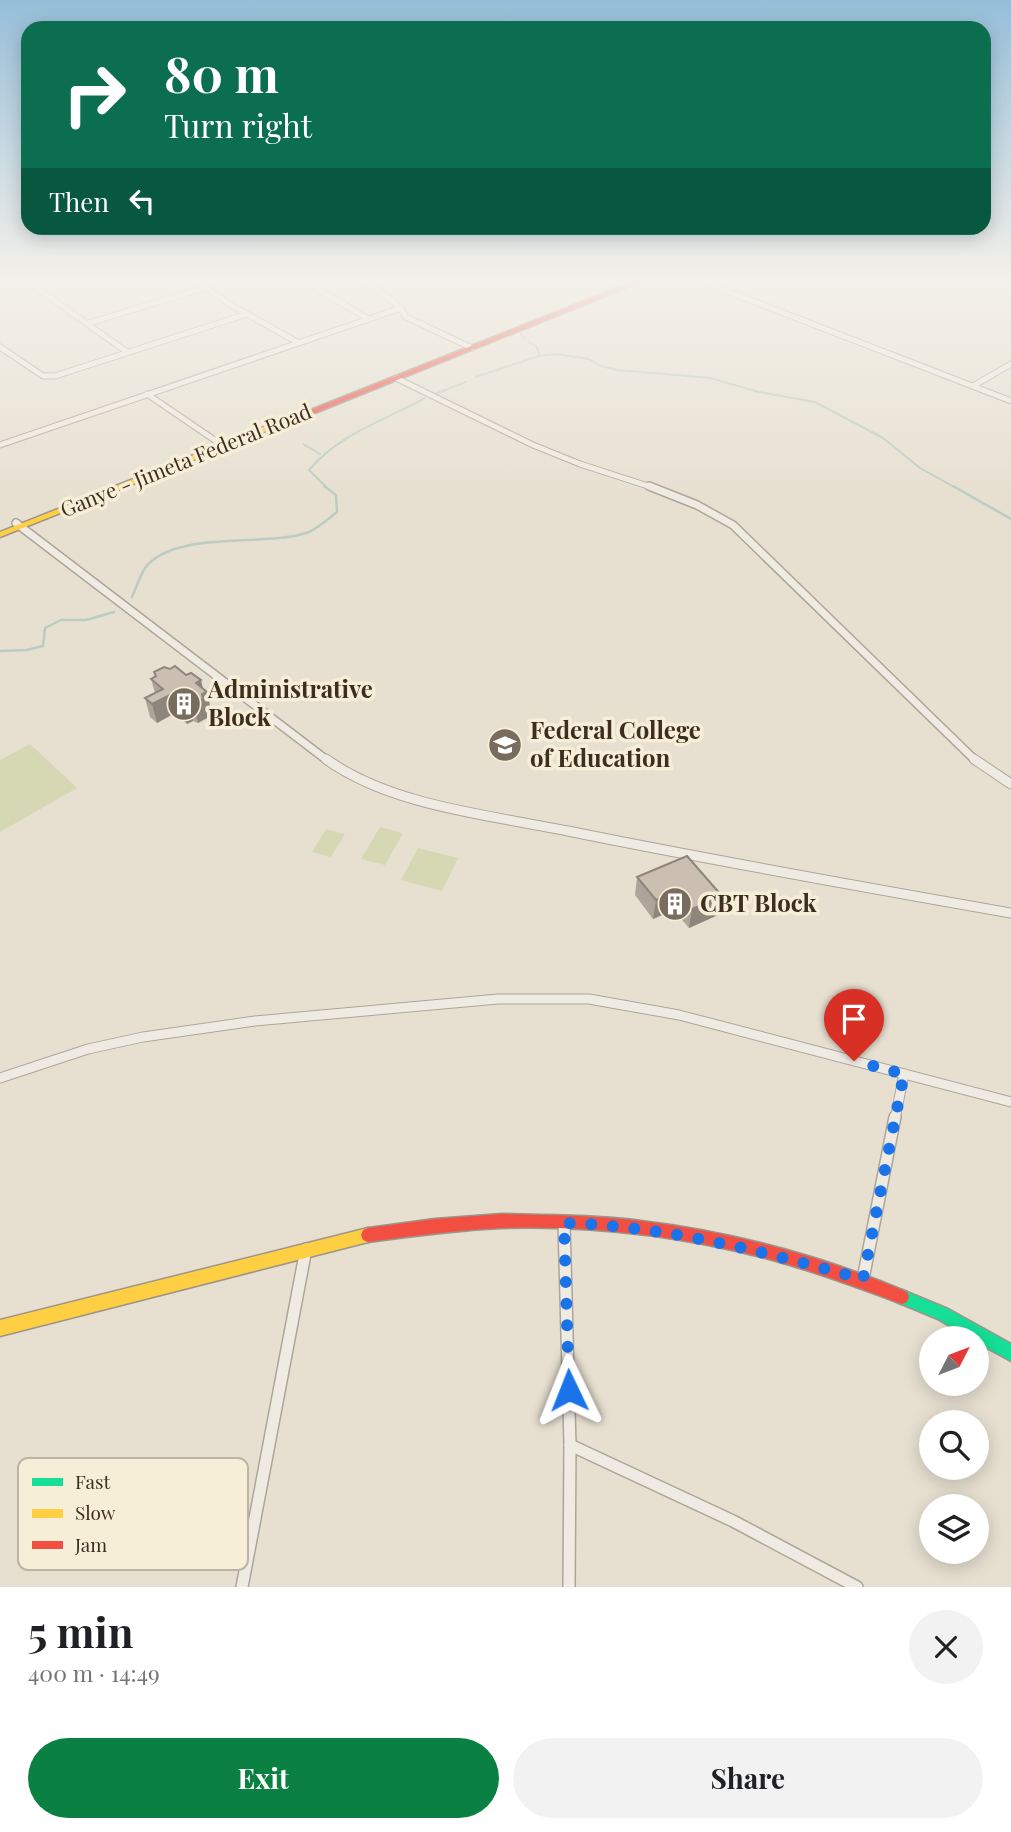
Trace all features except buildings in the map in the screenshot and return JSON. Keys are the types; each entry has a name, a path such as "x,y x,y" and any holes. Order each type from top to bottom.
{"main road":[{"name":"Ganye - Jimeta Federal Road","path":"0,535 18,525 219,443 453,353"},
{"name":"Ganye - Jimeta Federal Road","path":"0,529 18,525 455,353"},
{"path":"0,1328 106,1303 306,1249 412,1228 497,1222 564,1223 631,1227 712,1240 863,1279 956,1320 1011,1353"}],"street":[{"path":"10,353 48,377 124,353"},
{"path":"0,445 266,353"},
{"path":"888,353 1011,401"},
{"path":"973,386 1011,364"},
{"path":"396,378 550,452 716,513 733,526 944,732 983,767 1011,785"},
{"path":"147,394 219,443"},
{"path":"18,525 291,733 341,769 383,790 453,808 680,854 1011,913"},
{"path":"0,1077 88,1049 143,1037 255,1021 498,999 589,999 679,1015 1011,1102"},
{"path":"863,1279 904,1074"},
{"path":"564,1223 570,1445 569,1587"},
{"path":"248,1555 306,1249"},
{"path":"570,1445 733,1521 857,1587"}],"green space":[{"path":"30,744 77,788 0,832 0,760"},
{"path":"380,827 403,833 385,865 361,859"},
{"path":"326,829 345,834 331,857 312,852"},
{"path":"418,848 458,858 442,891 401,880"}],"waterway":[{"path":"476,377 539,356 556,354 589,359 600,366 618,370 710,378 759,392 815,402 883,438 920,468 956,488"},
{"path":"435,394 466,382"},
{"path":"327,488 309,470 321,457 348,437 425,398"},
{"path":"303,444 320,454"},
{"path":"132,597 145,568 158,556 176,548 220,541 288,537 314,529 337,512 336,495 324,486"},
{"path":"953,486 1011,519"},
{"path":"0,651 27,650 43,646 45,628 61,620 86,620 114,612"}],"traffic: fast":[{"path":"902,1297 943,1314 1011,1353"}],"traffic: slow":[{"path":"0,535 282,423"},
{"path":"0,1328 368,1235"}],"traffic: jam":[{"path":"282,423 458,353"},
{"path":"368,1235 502,1221 571,1222 640,1228 708,1238 774,1253 839,1273 902,1297"}],"place":[{"name":"Administrative Block","path":"184,704"},
{"name":"Federal College of Education","path":"505,745"},
{"name":"CBT Block","path":"675,904"}],"route":[{"path":"569,1390 564,1223 607,1224 712,1240 863,1279 904,1074 854,1061"}]}
